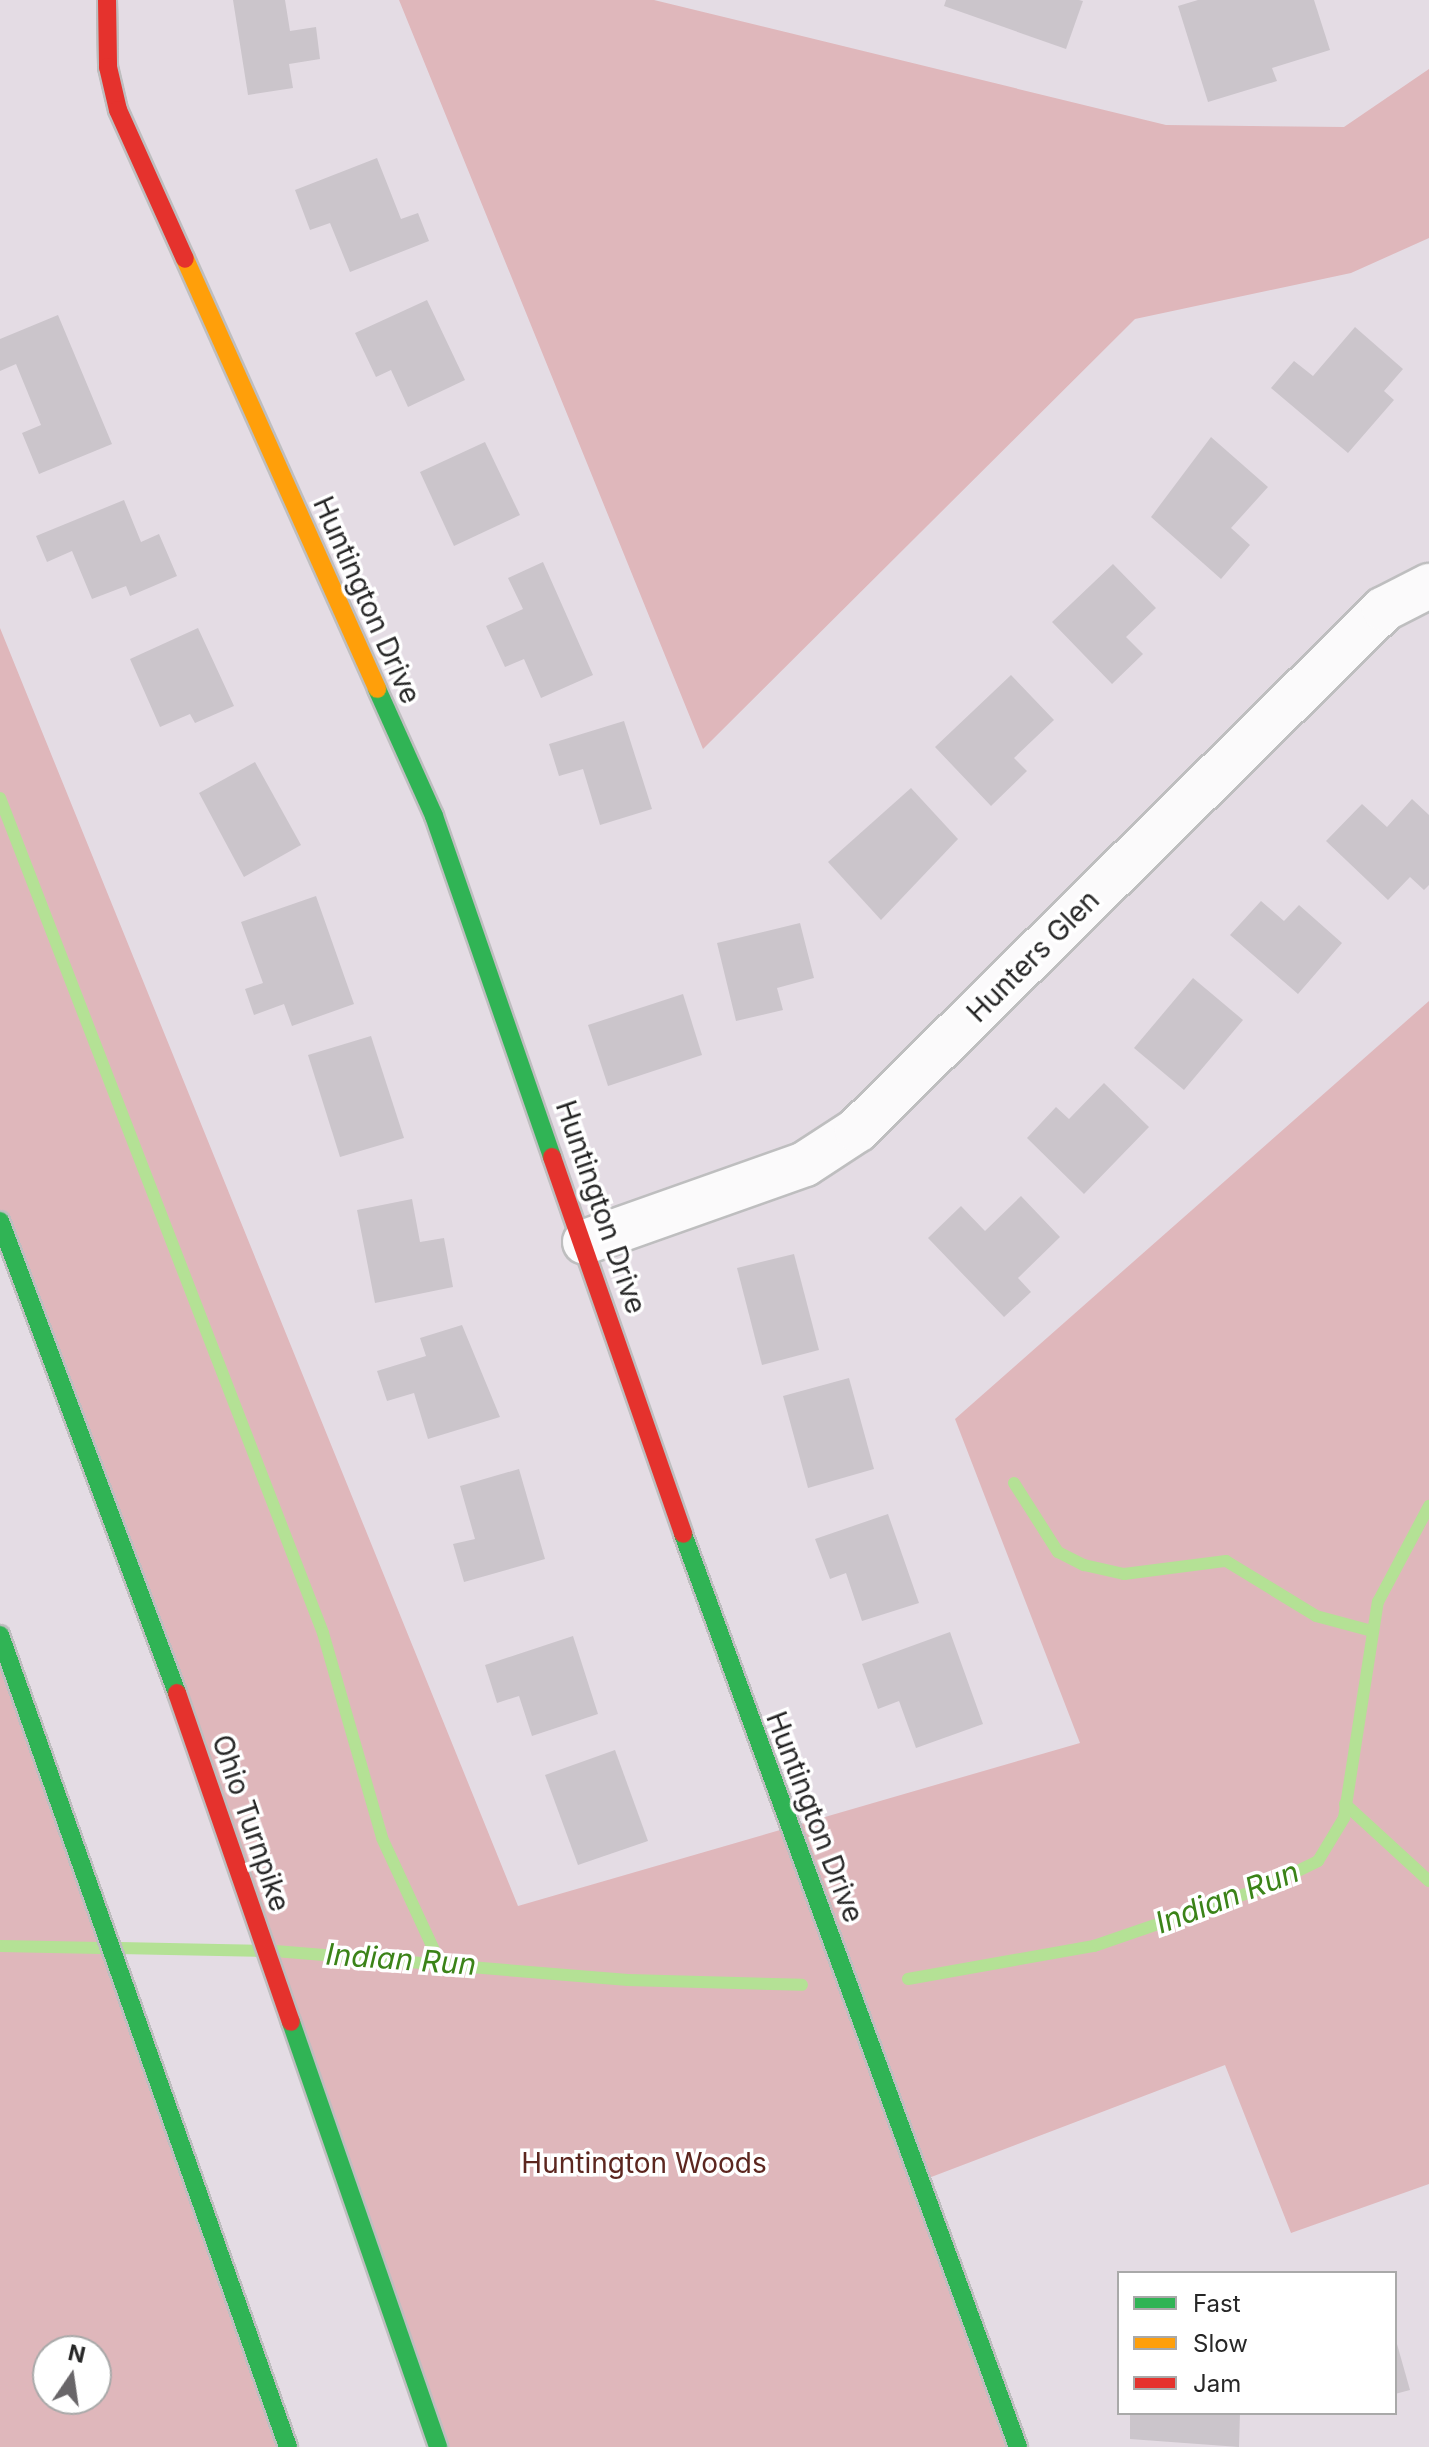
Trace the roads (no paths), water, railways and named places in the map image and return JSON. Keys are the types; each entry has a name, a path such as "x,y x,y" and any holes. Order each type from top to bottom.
{"main road":[{"name":"Huntington Drive","path":"107,0 108,67 118,110 434,816 585,1242 742,1705 925,2179 1018,2447"},
{"name":"Ohio Turnpike","path":"0,1221 210,1788 438,2447"},
{"path":"0,1635 288,2447"}],"street":[{"name":"Hunters Glen","path":"585,1242 805,1164 857,1130 1384,609 1429,586"}],"waterway":[{"path":"0,798 323,1633 382,1838 439,1961"},
{"path":"1014,1483 1058,1552 1084,1565 1124,1574 1226,1561 1316,1616 1372,1631"},
{"name":"Indian Run","path":"908,1979 1094,1946 1265,1887 1318,1861 1344,1818 1378,1602 1429,1506"},
{"path":"1345,1804 1429,1881"},
{"name":"Indian Run","path":"0,1946 101,1948"},
{"name":"Indian Run","path":"119,1948 257,1951"},
{"name":"Indian Run","path":"275,1951 628,1980 802,1985"}],"park label":[{"name":"Huntington Woods","path":"644,2163"}]}
